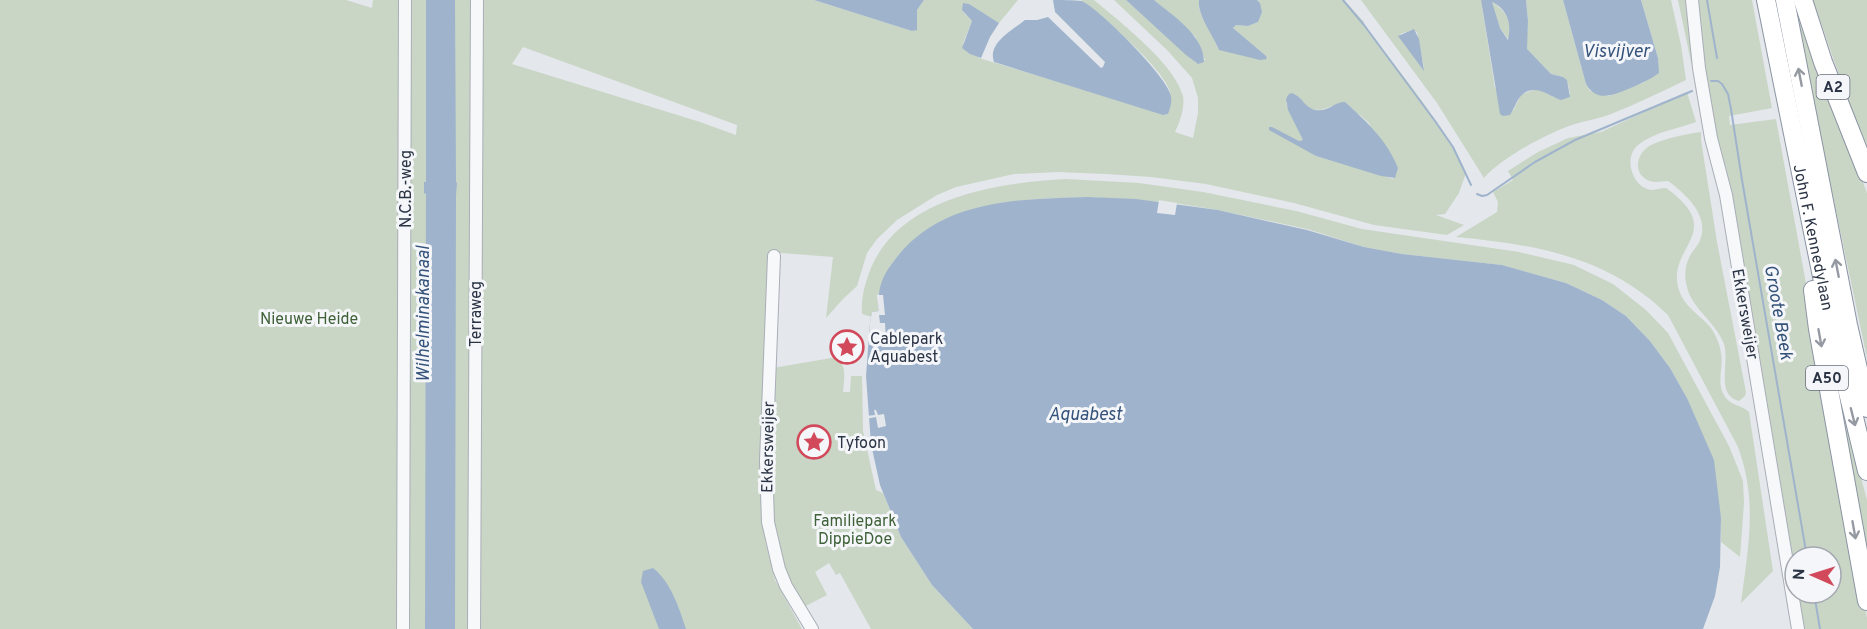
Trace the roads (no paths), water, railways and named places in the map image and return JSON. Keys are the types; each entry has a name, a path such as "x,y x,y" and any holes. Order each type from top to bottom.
{"highway":[{"name":"John F. Kennedylaan","path":"1766,0 1832,326 1867,471"},
{"name":"John F. Kennedylaan","path":"1785,0 1848,326 1867,408"},
{"name":"A2","path":"1803,0 1823,62 1867,173"},
{"name":"A50","path":"1797,155 1818,328 1867,601"}],"street":[{"name":"N.C.B.-weg","path":"403,629 405,0"},
{"name":"Terraweg","path":"474,629 477,0"},
{"name":"Ekkersweijer","path":"1692,0 1698,68 1726,195 1798,629"},
{"name":"Ekkersweijer","path":"774,256 766,461 768,522 779,569 786,586 812,629"}],"water":[{"path":"426,0 455,0 457,183 455,629 425,629"},
{"path":"814,0 924,0 917,10 917,30 912,31"},
{"path":"1053,0 1082,1 1117,30 1146,60 1167,87 1171,96 1168,114 1163,115 994,62 994,49 1008,33 1025,20 1048,17 1101,68 1103,67 1105,62 1055,12"},
{"path":"1126,0 1154,0 1193,35 1203,52 1204,62 1198,64 1186,55"},
{"path":"1199,0 1257,0 1262,12 1258,22 1248,26 1236,25 1233,28 1267,59 1260,60 1219,50 1200,12"},
{"path":"1481,0 1526,0 1527,49 1551,74 1567,80 1570,97 1561,100 1540,91 1530,90 1520,97 1510,115 1500,114","holes":["1492,2 1505,13 1509,22 1508,40 1500,28"]},
{"name":"Visvijver","path":"1563,0 1641,0 1658,58 1659,73 1640,84 1607,96 1601,96 1590,90 1586,84"},
{"path":"963,3 969,4 999,23 981,58 962,48 972,21 962,10"},
{"path":"1414,29 1419,39 1424,71 1398,36"},
{"path":"1291,93 1316,110 1324,110 1345,102 1368,124 1388,149 1398,168 1395,178 1381,176 1316,156 1269,130 1269,127 1272,127 1299,141 1303,140 1288,110 1286,99"},
{"name":"Aquabest","path":"1088,197 1136,199 1218,210 1307,230 1364,247 1402,254 1502,265 1566,283 1602,300 1626,316 1650,341 1670,368 1687,398 1714,460 1721,518 1720,567 1715,596 1703,629 973,629 932,585 901,537 880,485 871,444 866,376 872,312 879,311 880,288 884,276 897,257 916,238 937,223 984,206 1036,199"},
{"path":"653,568 670,588 686,629 659,629 641,582 643,571"}],"waterway":[{"name":"Groote Beek","path":"1343,0 1364,25 1453,147 1471,185"},
{"path":"1707,0 1717,58"},
{"name":"Groote Beek","path":"1711,81 1718,81 1722,84 1728,94 1805,545"},
{"name":"Groote Beek","path":"1477,194 1487,195 1535,162 1575,140 1692,91"},
{"name":"Groote Beek","path":"1816,605 1820,629"}],"place":[{"name":"Cablepark Aquabest","path":"847,347"},
{"name":"Tyfoon","path":"814,442"}],"water label":[{"name":"Wilhelminakanaal","path":"423,314"}],"park label":[{"name":"Nieuwe Heide","path":"309,318"},
{"name":"Familiepark DippieDoe","path":"855,529"}]}
